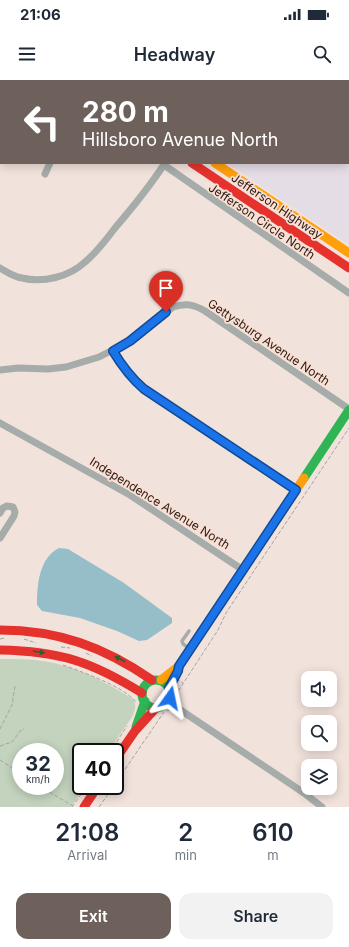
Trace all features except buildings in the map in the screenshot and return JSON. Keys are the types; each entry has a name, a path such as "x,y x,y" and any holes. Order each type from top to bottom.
{"street":[{"path":"45,174 50,164"},
{"path":"0,268 9,274 22,278 34,279 48,279 61,276 74,270 84,263 99,248 140,199 164,164"},
{"name":"Jefferson Circle North","path":"164,164 349,293"},
{"name":"Jefferson Highway","path":"193,164 349,268"},
{"name":"Jefferson Highway","path":"216,164 349,253"},
{"name":"Gettysburg Avenue North","path":"0,370 18,368 48,369 83,363 113,351 130,341 173,307 181,304 190,304 204,311 349,410"},
{"path":"113,351 127,373 144,389 296,490"},
{"path":"169,688 179,666 190,649 349,410"},
{"name":"Independence Avenue North","path":"0,423 130,495 243,570"},
{"path":"0,513 3,508 7,506 13,507 15,512 0,538"},
{"path":"0,630 27,631 77,640 126,662 169,688 172,698 179,709 304,793 322,807"},
{"path":"0,650 28,650 73,659 93,665 126,689 144,697 148,705 179,709"},
{"path":"135,731 144,697 145,686 179,666"},
{"path":"124,747 135,731 172,698"},
{"path":"84,807 92,795"}],"lane":[{"path":"189,631 182,641 183,644 190,649"}],"path":[{"path":"172,698 218,630 226,613 349,428"},
{"path":"61,664 126,689 137,702 137,707"},
{"path":"0,729 12,705 15,686"},
{"path":"124,769 162,708"},
{"path":"116,743 131,721"},
{"path":"0,746 12,742 21,730 24,730"},
{"path":"0,760 12,768"},
{"path":"54,795 73,807 81,795"},
{"path":"99,807 108,795"}],"shaded area":[{"path":"228,164 349,164 349,245"}],"green space":[{"path":"0,659 38,660 55,663 79,671 101,681 133,699 135,703 132,717 114,743 72,743 72,795 79,795 71,807 0,807"}],"water":[{"path":"59,548 68,549 124,583 172,618 172,623 147,640 139,641 117,631 80,618 42,611 37,605 40,573 47,558 52,552"}],"traffic: fast":[{"path":"304,478 349,410"},
{"path":"156,680 166,684 170,694 166,704 156,708 146,704 142,694 146,684 156,680"},
{"path":"136,727 145,701"}],"traffic: slow":[{"path":"216,164 349,253"},
{"path":"161,680 179,666 304,478"}],"traffic: jam":[{"path":"193,164 349,268"},
{"path":"0,630 41,633 80,643 116,658 152,680"},
{"path":"0,650 40,653 75,660 107,673 142,693"},
{"path":"124,747 135,731 156,708"},
{"path":"84,807 92,795"}],"route":[{"path":"166,312 145,330 113,351 127,373 144,389 296,490 179,666 169,688 170,698"}]}
